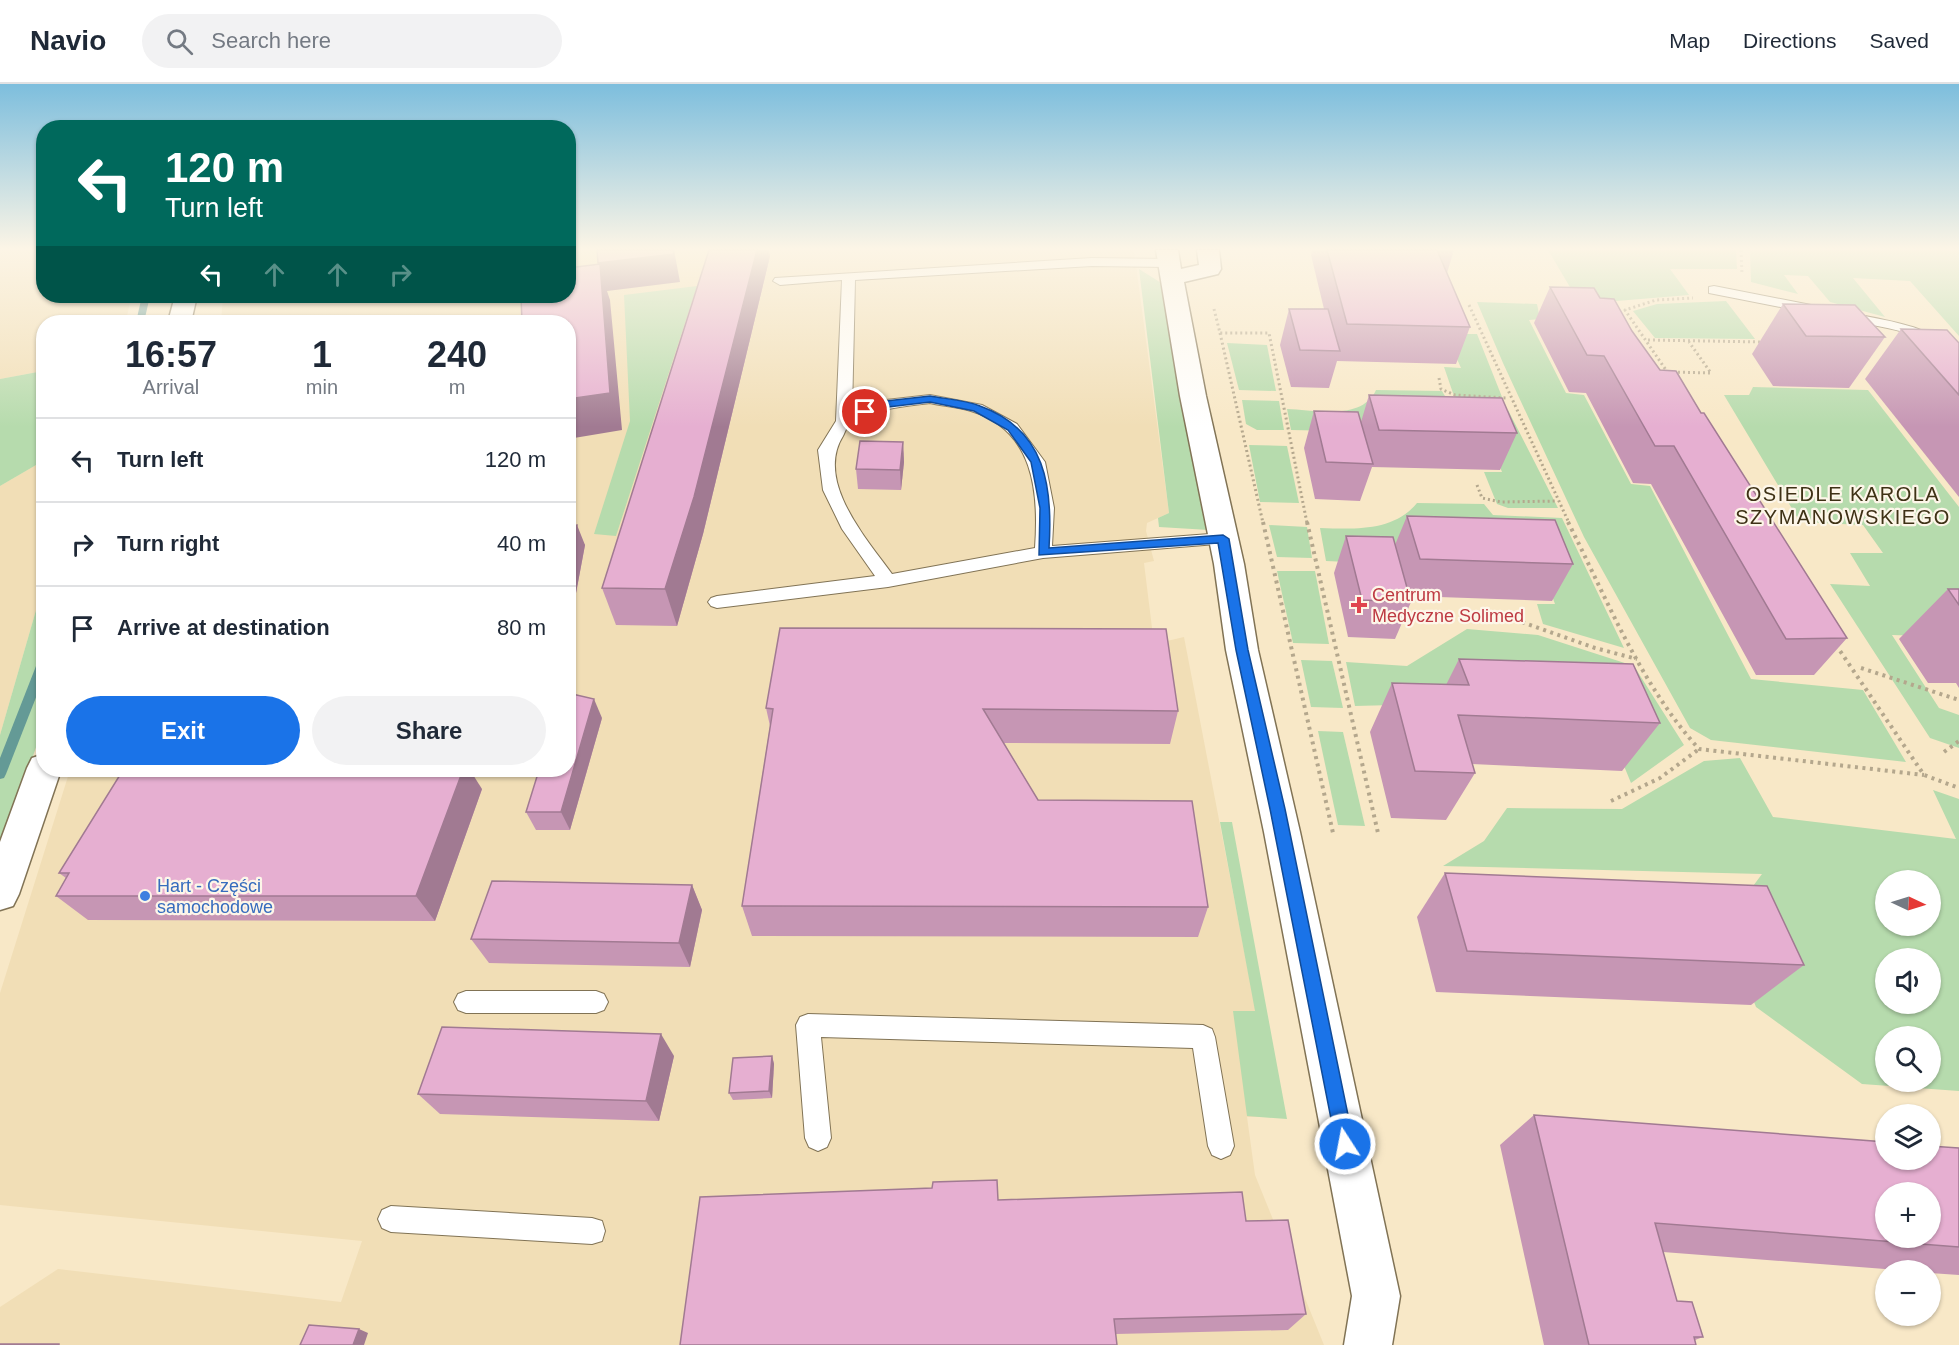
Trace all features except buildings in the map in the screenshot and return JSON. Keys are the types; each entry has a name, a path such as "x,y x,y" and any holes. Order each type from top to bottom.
{"street":[{"path":"1179,309 1242,650 1282,832 1376,1296 1368,1345"},
{"path":"0,894 41,777"}],"lane":[{"path":"848,309 844,421 826,450 831,490 850,529 888,581"},
{"path":"1808,309 1919,333 1940,342 1959,362"},
{"path":"844,421 886,404 930,399 977,408 1011,427 1037,462 1046,508 1043,552"},
{"path":"717,602 888,581 1043,552 1223,539"},
{"path":"466,1002 597,1002"},
{"path":"818,1138 808,1024 1203,1037 1221,1146"},
{"path":"391,1219 592,1231"}],"path":[{"path":"1214,309 1333,833"},
{"path":"1471,309 1508,398 1557,501 1638,659 1671,718 1699,749 1924,775 1959,788"},
{"path":"1629,309 1625,310 1648,340 1674,382"},
{"path":"1220,333 1269,333 1322,595 1378,833"},
{"path":"1648,340 1765,342"},
{"path":"1658,372 1711,373 1688,341"},
{"path":"1641,348 1652,348"},
{"path":"1439,378 1441,388 1455,395 1508,398"},
{"path":"1477,485 1482,498 1501,502 1557,501"},
{"path":"1522,622 1595,648 1638,659"},
{"path":"1831,637 1924,775"},
{"path":"1861,668 1959,700"},
{"path":"1944,752 1959,741"},
{"path":"1611,801 1660,778 1699,749"}],"shaded area":[{"path":"0,309 129,309 127,315 36,315 36,372 0,379"},
{"path":"222,309 1142,309 1169,513 1147,523 1146,531 1154,561 1144,563 1154,644 1184,637 1276,1117 1247,1117 1255,1175 1324,1345 0,1345 0,1307 58,1269 341,1302 362,1241 0,1205 0,993 68,777 576,777 576,315 222,315"},
{"path":"36,465 36,610 0,735 0,486"}],"green space":[{"path":"625,309 690,309 616,536 594,534 630,421"},
{"path":"1144,309 1170,309 1209,530 1159,527 1158,518 1169,513"},
{"path":"1480,309 1538,309 1540,319 1529,320 1566,393 1584,395 1631,484 1650,486 1751,679 1863,690 1906,762 1711,740 1690,728 1584,537"},
{"path":"1640,309 1732,309 1755,339 1655,338 1633,311"},
{"path":"1855,309 1878,309 1885,317"},
{"path":"1935,309 1959,309 1959,336"},
{"path":"1446,334 1477,334 1504,402 1460,401 1454,396 1444,367 1461,368"},
{"path":"1227,343 1267,345 1276,391 1239,390"},
{"path":"36,372 36,465 0,486 0,379"},
{"path":"1753,387 1868,390 1959,507 1959,637 1892,635 1939,708 1959,715 1959,748 1930,738 1830,584 1870,586 1850,553 1883,553 1863,525 1800,522 1724,395 1749,395"},
{"path":"1376,390 1442,391 1449,403 1476,410 1508,410 1558,508 1508,508 1497,504 1484,472 1502,472 1487,434 1291,430 1287,409 1324,412 1349,410 1369,400"},
{"path":"1242,400 1279,401 1284,430 1257,430 1246,424"},
{"path":"1249,445 1287,446 1299,503 1260,502"},
{"path":"1417,503 1484,504 1493,515 1562,518 1624,648 1543,624 1537,604 1555,604 1537,556 1392,564 1326,561 1320,528 1346,529 1385,524 1407,512"},
{"path":"1269,525 1307,527 1312,558 1277,557"},
{"path":"1277,571 1315,571 1329,644 1293,643"},
{"path":"36,610 36,747 0,852 0,735"},
{"path":"1467,629 1538,635 1634,666 1684,745 1631,783 1602,712 1431,704 1355,706 1346,662 1407,666"},
{"path":"1301,660 1332,661 1343,708 1311,707"},
{"path":"1318,731 1343,732 1365,826 1338,825"},
{"path":"1740,758 1773,817 1956,839 1933,790 1959,799 1959,1091 1941,1090 1941,1026 1875,1026 1875,1085 1862,1084 1756,1007 1724,925 1762,874 1443,866 1484,841 1507,808 1622,809 1704,761"},
{"path":"1220,822 1232,822 1287,1119 1247,1116 1233,1011 1255,1011"}],"waterway":[{"path":"142,315 143,309"},
{"path":"0,774 36,682"}],"place":[{"name":"Centrum Medyczne Solimed","path":"1359,605"},
{"name":"Hart - Części samochodowe","path":"145,896"}],"district":[{"name":"OSIEDLE KAROLA SZYMANOWSKIEGO","path":"1843,506"}],"route":[{"path":"865,412 886,404 930,399 977,408 1011,427 1037,462 1046,508 1043,552 1223,539 1242,650 1277,809 1345,1144"}]}
